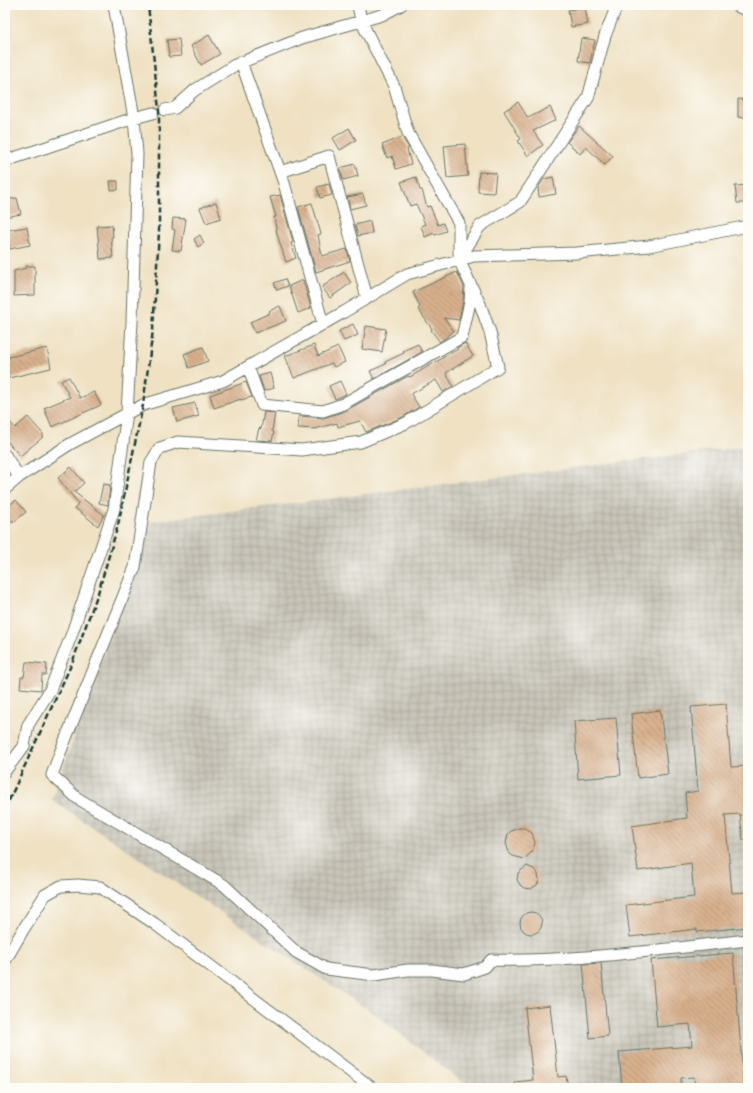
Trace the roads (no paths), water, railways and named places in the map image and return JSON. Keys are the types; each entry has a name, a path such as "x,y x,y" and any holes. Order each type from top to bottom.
{"street":[{"path":"5,771 24,746 28,725 50,690 71,636 114,509 127,413 132,322 137,154 134,118 114,5"},
{"path":"358,5 361,21 394,86 408,132 459,223 459,260 480,304 490,332 498,367 406,424 361,442 302,450 178,442 160,448 151,462 134,567 52,775 77,798 224,885 296,952 326,969 374,975 414,970 432,970 464,974 485,967 491,960 559,960 748,940"},
{"path":"165,110 175,108 195,90 241,62 302,38 382,15 401,5"},
{"path":"459,260 480,226 520,202 588,98 605,36 617,5"},
{"path":"735,5 748,11"},
{"path":"241,62 280,172 323,324"},
{"path":"5,161 153,113"},
{"path":"280,172 329,156 367,298"},
{"path":"5,489 19,476 70,444 127,413 142,405 223,381 407,274 474,256 577,253 649,246 748,226"},
{"path":"248,367 262,405 323,411 343,404 462,336 470,302 471,285"},
{"path":"5,455 19,476"},
{"path":"5,961 22,930 45,895 61,886 78,885 100,888 155,924 372,1088"}],"railway":[{"path":"5,809 72,663 98,593 118,525 143,405 153,330 159,232 159,110 148,5"}]}
